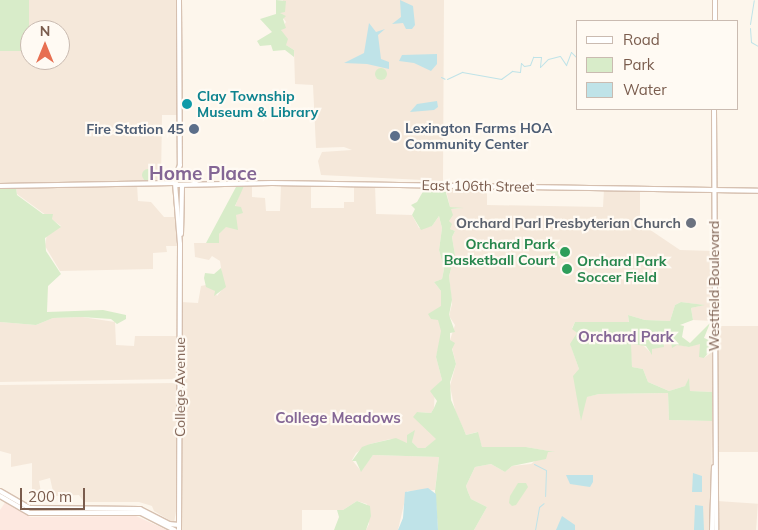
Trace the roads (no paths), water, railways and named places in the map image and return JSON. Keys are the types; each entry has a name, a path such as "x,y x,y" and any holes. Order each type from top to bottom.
{"main road":[{"path":"179,0 180,165 184,177"},
{"path":"714,0 714,20"},
{"name":"Westfield Boulevard","path":"712,530 714,462 714,110"},
{"path":"164,182 176,176 180,165"},
{"name":"East 106th Street","path":"176,176 198,183"},
{"name":"College Avenue","path":"176,176 180,244"},
{"name":"College Avenue","path":"179,528 180,244 182,185 184,177"},
{"path":"0,186 164,182 182,185"},
{"name":"East 106th Street","path":"182,185 198,183 758,191"},
{"name":"Westfield Boulevard","path":"714,462 716,530"},
{"path":"0,492 30,508 142,509 179,528"},
{"path":"0,496 32,513 139,513 175,530"}],"water":[{"path":"400,0 413,6 415,25 412,29 406,29 403,23 392,24 401,17"},
{"path":"369,23 376,32 385,29 378,35 381,59 389,62 389,69 367,64 344,63 364,53"},
{"path":"437,54 437,64 431,71 414,63 399,61 402,55"},
{"path":"437,101 438,107 434,110 410,112 417,104"},
{"path":"693,473 702,476 702,492 692,492"},
{"path":"566,475 593,475 593,482 590,487 570,484"},
{"path":"428,488 436,494 438,530 398,530 403,518 405,492"},
{"path":"695,505 703,506 704,530 694,530"},
{"path":"562,516 575,525 575,530 556,530"}],"waterway":[{"path":"750,24 754,0"},
{"path":"750,28 751,42 758,46"},
{"path":"447,79 462,72 501,79 512,71 520,72 521,63 524,66 530,65 533,57 541,57 540,67 548,59 560,56 566,65 571,52 576,57"},
{"path":"441,77 445,79"},
{"path":"534,464 546,470 545,496"},
{"path":"535,530 539,507 544,503"}],"place":[{"name":"Clay Township Museum & Library","path":"187,104"},
{"name":"Fire Station 45","path":"194,129"},
{"name":"Lexington Farms HOA Community Center","path":"395,136"},
{"name":"Orchard Parl Presbyterian Church","path":"691,223"},
{"name":"Orchard Park Basketball Court","path":"565,252"},
{"name":"Orchard Park Soccer Field","path":"567,269"}],"district":[{"name":"Home Place","path":"203,174"},
{"name":"Orchard Park","path":"626,337"},
{"name":"College Meadows","path":"338,418"}]}
